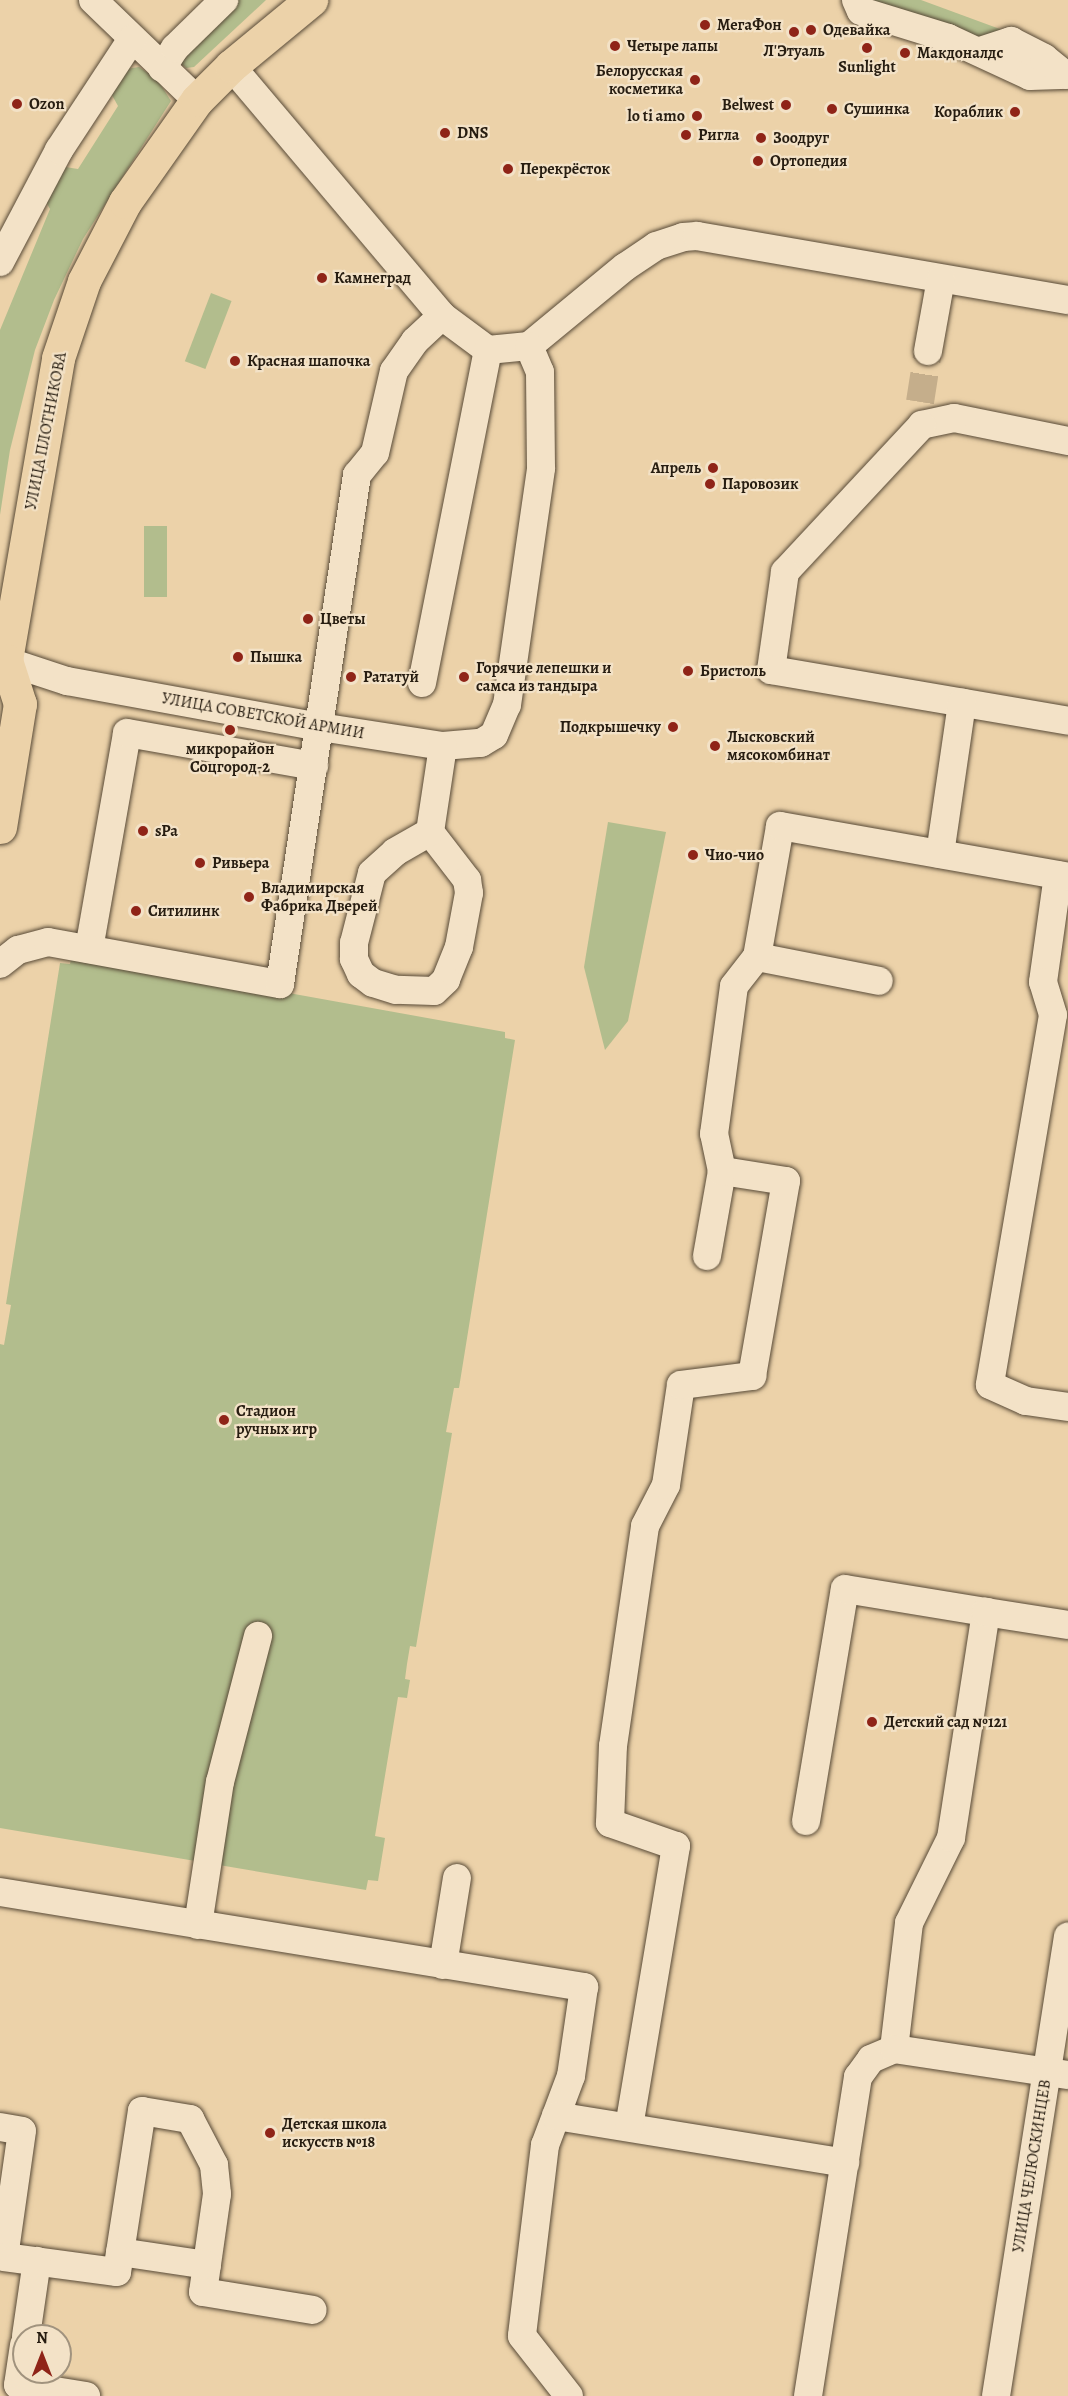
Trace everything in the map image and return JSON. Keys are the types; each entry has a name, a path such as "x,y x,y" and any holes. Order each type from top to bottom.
{"main road":[{"name":"УЛИЦА ПЛОТНИКОВА","path":"2,663 56,368 84,281 125,202 197,100 231,66 311,0"},
{"path":"0,827 20,704 2,663"}],"street":[{"path":"93,0 197,100"},
{"path":"162,68 175,48 224,0"},
{"path":"856,0 861,11 980,51 1011,41 1044,58 1066,75"},
{"path":"0,262 59,150 132,39"},
{"path":"231,66 442,316 488,350 529,346 626,267 656,246 683,237 697,236 1068,300"},
{"path":"928,351 941,279"},
{"path":"0,964 18,950 48,942 280,984 357,475 375,453 394,371 415,341 442,316"},
{"name":"УЛИЦА СОВЕТСКОЙ АРМИИ","path":"2,663 78,684 320,727 443,746 481,743 494,735 507,705 541,468 540,372 529,346"},
{"path":"422,683 488,350"},
{"path":"1068,441 954,418 921,414 785,572 771,670 1068,722"},
{"path":"940,855 962,703"},
{"path":"89,949 127,733 314,766"},
{"path":"430,832 395,852 372,873 354,943 354,959 361,974 373,983 396,990 434,991 446,980 459,947 469,893 467,880 430,832 443,746"},
{"path":"707,1256 722,1171 714,1134 734,986 757,957 780,826 1063,876 1043,982 1053,1015 990,1385 1026,1401 1068,1407"},
{"path":"757,957 879,981"},
{"path":"629,2127 676,1846 610,1823 613,1746 645,1526 666,1485 681,1385 752,1376 786,1181 722,1171"},
{"path":"806,1821 845,1589 1068,1625"},
{"path":"894,2049 909,1923 951,1838 987,1612"},
{"path":"198,1925 220,1782 258,1636"},
{"path":"443,1965 457,1878"},
{"path":"0,1892 584,1987 571,2076 545,2145 522,2336 569,2396"},
{"name":"УЛИЦА ЧЕЛЮСКИНЦЕВ","path":"996,2396 1057,2073 1068,1937"},
{"path":"808,2396 858,2077 871,2059 894,2049 1057,2073"},
{"path":"0,2127 22,2131 4,2256 117,2272 142,2111 190,2119 214,2165 217,2194 203,2292 313,2310"},
{"path":"556,2116 845,2163"},
{"path":"120,2252 207,2265"},
{"path":"28,2324 37,2261"},
{"path":"18,2384 86,2396"}],"green space":[{"path":"237,0 266,0 194,67 186,68 180,62"},
{"path":"874,0 921,0 1008,32 974,43 881,10"},
{"path":"139,67 157,79 171,101 83,239 54,300 35,350 10,450 0,515 0,330 50,209 42,195 59,166 78,169 118,106 108,88 126,69"},
{"path":"211,293 232,301 205,369 185,361"},
{"path":"144,526 167,526 167,597 144,597"},
{"path":"608,822 666,832 628,1021 605,1050 584,967"},
{"name":"Стадион ручных игр","path":"72,954 505,1032 505,1038 515,1040 459,1388 454,1388 446,1432 452,1433 416,1647 410,1646 405,1679 410,1680 407,1698 398,1697 375,1836 385,1838 378,1881 368,1880 366,1890 0,1828 0,1344 4,1345 11,1305 6,1304 60,963 70,964"}],"tunnel":[{"path":"920,402 928,351"}],"place":[{"name":"МегаФон","path":"705,25"},
{"name":"Одевайка","path":"811,30"},
{"name":"Л'Этуаль","path":"794,32"},
{"name":"Четыре лапы","path":"615,46"},
{"name":"Sunlight","path":"867,48"},
{"name":"Макдоналдс","path":"905,53"},
{"name":"Белорусская косметика","path":"695,80"},
{"name":"Ozon","path":"17,104"},
{"name":"Belwest","path":"786,105"},
{"name":"Сушинка","path":"832,109"},
{"name":"Кораблик","path":"1015,112"},
{"name":"lo ti amo","path":"697,116"},
{"name":"DNS","path":"445,133"},
{"name":"Ригла","path":"686,135"},
{"name":"Зоодруг","path":"761,138"},
{"name":"Ортопедия","path":"758,161"},
{"name":"Перекрёсток","path":"508,169"},
{"name":"Камнеград","path":"322,278"},
{"name":"Красная шапочка","path":"235,361"},
{"name":"Апрель","path":"713,468"},
{"name":"Паровозик","path":"710,484"},
{"name":"Цветы","path":"308,619"},
{"name":"Пышка","path":"238,657"},
{"name":"Бристоль","path":"688,671"},
{"name":"Рататуй","path":"351,677"},
{"name":"Горячие лепешки и самса из тандыра","path":"464,677"},
{"name":"Подкрышечку","path":"673,727"},
{"name":"микрорайон Соцгород-2","path":"230,730"},
{"name":"Лысковский мясокомбинат","path":"715,746"},
{"name":"sPa","path":"143,831"},
{"name":"Чио-чио","path":"693,855"},
{"name":"Ривьера","path":"200,863"},
{"name":"Владимирская Фабрика Дверей","path":"249,897"},
{"name":"Ситилинк","path":"136,911"},
{"name":"Стадион ручных игр","path":"224,1420"},
{"name":"Детский сад №121","path":"872,1722"},
{"name":"Детская школа искусств №18","path":"270,2133"}]}
